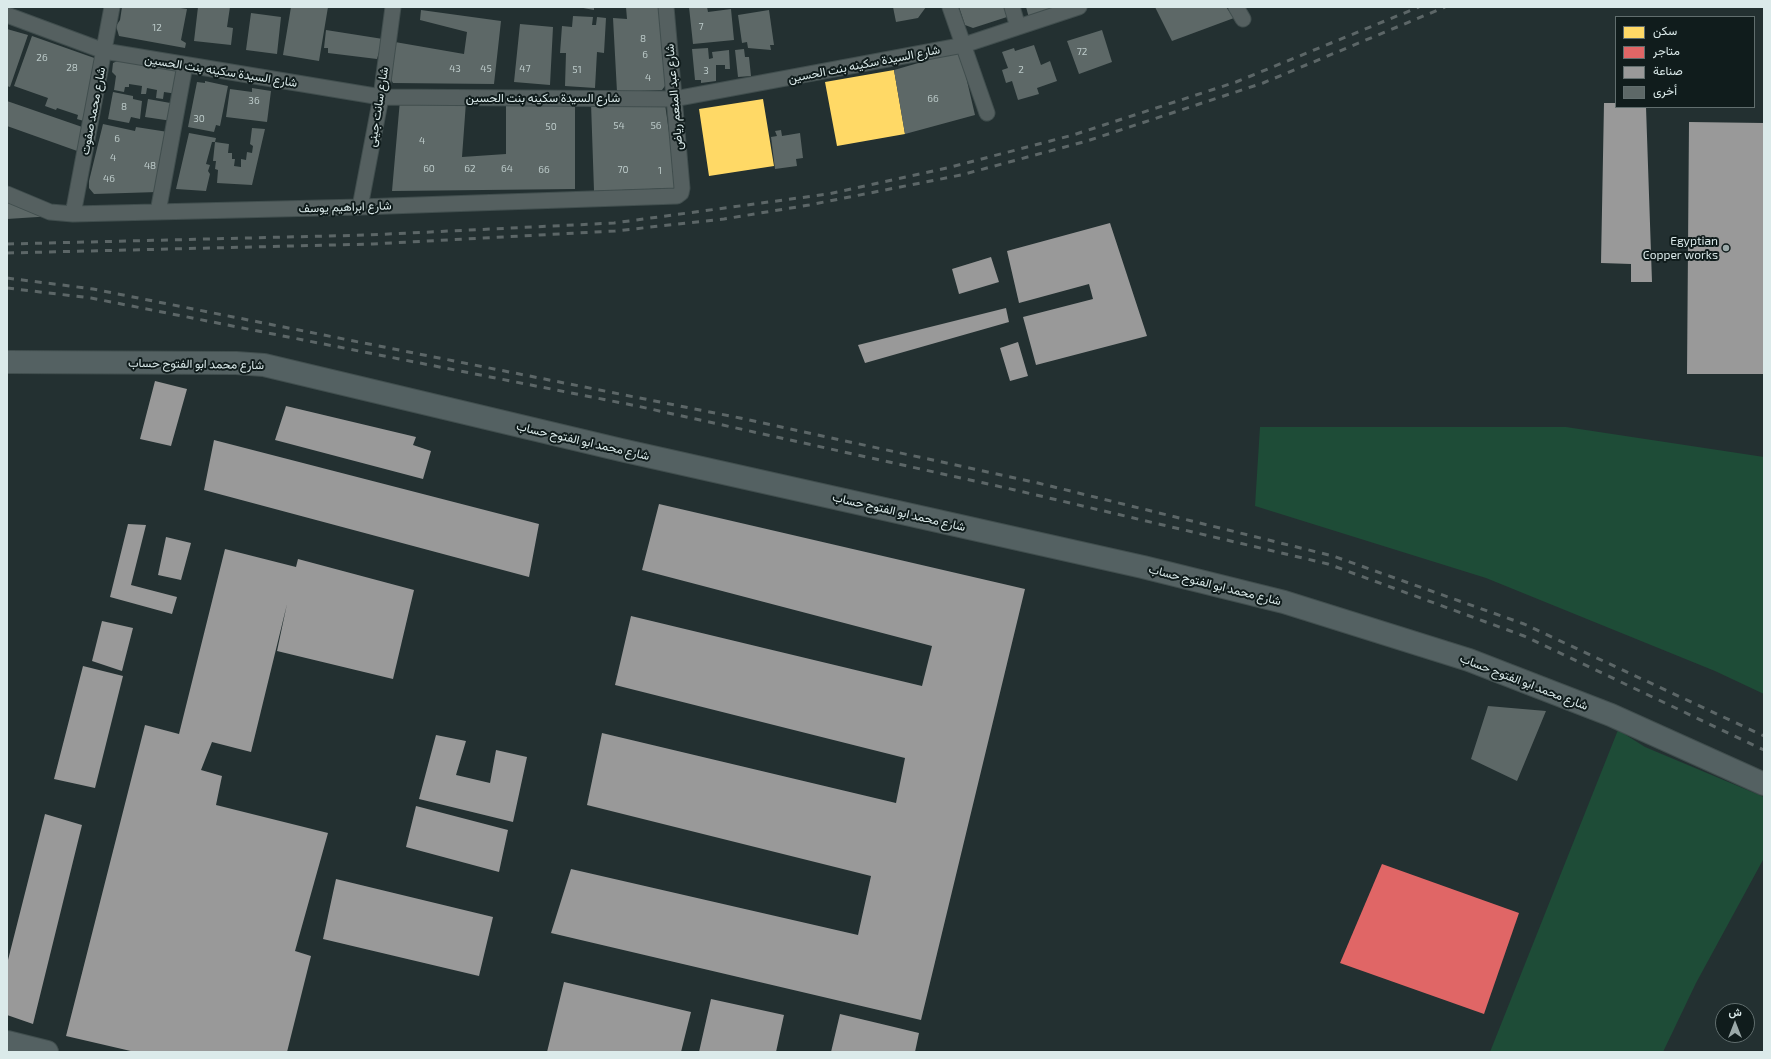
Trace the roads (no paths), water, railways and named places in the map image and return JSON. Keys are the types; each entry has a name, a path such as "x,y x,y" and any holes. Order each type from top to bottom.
{"street":[{"name":"شارع محمد صفوت","path":"74,214 112,7"},
{"name":"شارع سانت جينى","path":"360,207 381,97 393,7"},
{"name":"شارع عبد المنعم رياض","path":"666,7 682,188"},
{"path":"950,7 987,114"},
{"path":"1012,7 1018,27"},
{"name":"شارع السيدة سكينه بنت الحسين","path":"7,15 104,51 381,97 674,99 964,46 1079,7"},
{"path":"158,212 184,65"},
{"name":"شارع ابراهيم يوسف","path":"7,194 50,212 74,214 360,207 674,196 681,193 682,188"},
{"name":"شارع محمد ابو الفتوح حساب","path":"7,362 236,363 264,365 621,450 1143,567 1284,602 1469,660 1611,715 1764,784"},
{"path":"7,1042 47,1052"}],"railway":[{"path":"7,244 368,235 614,223 828,194 951,167 1073,135 1236,82 1419,7"},
{"path":"7,253 373,244 615,231 724,219 809,205 961,175 1087,141 1263,83 1445,7"},
{"path":"7,278 93,289 740,418 1038,483 1333,556 1524,624 1764,736"},
{"path":"7,288 91,298 637,406 1015,490 1328,564 1524,636 1764,750"}],"place":[{"name":"Egyptian Copper works","path":"1726,248"}]}
